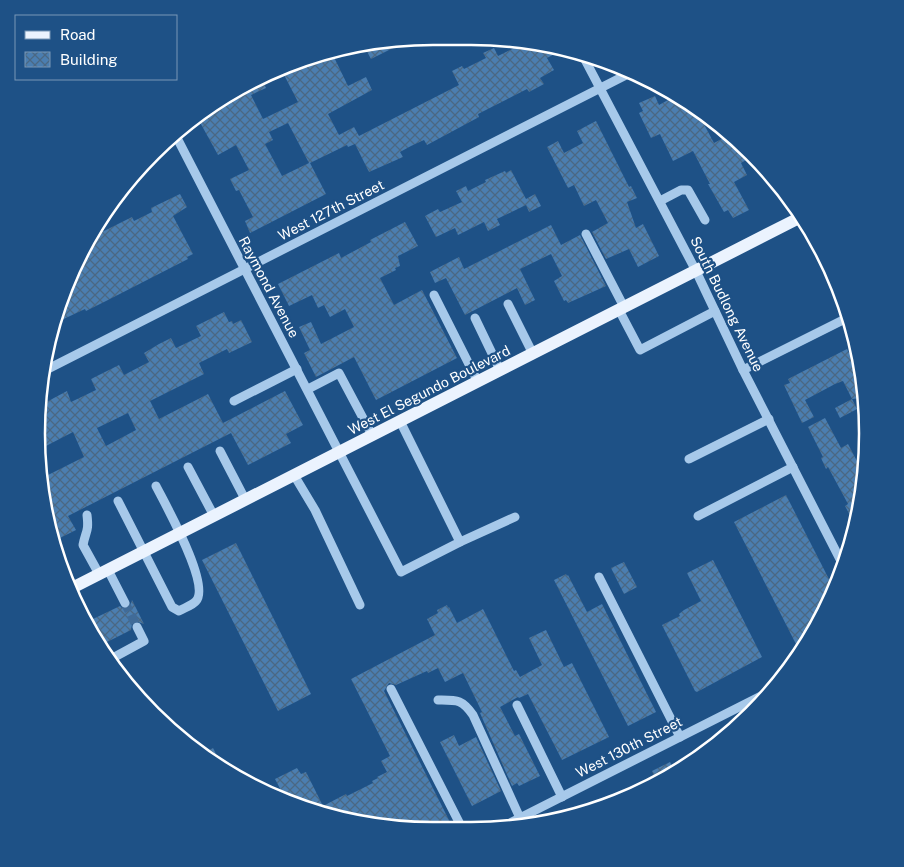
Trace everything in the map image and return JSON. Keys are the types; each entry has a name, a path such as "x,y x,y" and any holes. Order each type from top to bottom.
{"main road":[{"name":"West El Segundo Boulevard","path":"77,586 795,220"}],"street":[{"name":"South Budlong Avenue","path":"587,63 696,270 743,370 839,556"},
{"name":"West 127th Street","path":"50,368 623,77"},
{"name":"Raymond Avenue","path":"178,140 401,572 460,542"},
{"path":"660,201 681,190 688,190 705,220"},
{"path":"586,234 640,350 715,311"},
{"path":"434,295 478,382"},
{"path":"508,304 533,354"},
{"path":"475,318 500,370"},
{"path":"743,370 842,321"},
{"path":"234,401 298,370"},
{"path":"308,389 339,374 372,435"},
{"path":"689,459 768,419"},
{"path":"400,421 460,542 514,517"},
{"path":"220,451 245,500"},
{"path":"188,467 214,516"},
{"path":"698,516 793,467"},
{"path":"294,475 315,510 360,605"},
{"path":"118,501 172,607 179,611 196,602 200,592 193,564 156,486"},
{"path":"87,515 88,532 83,545 126,603"},
{"path":"599,577 680,737"},
{"path":"115,657 144,641 137,627"},
{"path":"391,690 459,822"},
{"path":"438,700 455,700 466,705 473,715 520,818"},
{"name":"West 130th Street","path":"520,818 753,700"},
{"path":"517,705 562,797"}],"building":[{"path":"395,47 371,59 367,51"},
{"path":"494,48 498,56 515,48 554,54 547,58 554,70 540,78 544,84 529,92 527,89 478,114 479,117 427,145 424,140 411,146 400,152 403,157 369,172 355,144 348,147 347,145 310,163 326,194 250,233 245,221 253,217 239,190 236,191 230,179 249,170 236,145 218,155 200,123 239,97 264,84 266,88 251,95 263,119 298,102 284,75 334,58 348,86 366,77 372,90 328,114 339,135 354,127 359,136 459,85 452,71 462,66 464,69 486,58 483,53","holes":["288,123 309,163 282,176 265,144 273,140 269,132"]},
{"path":"655,96 659,105 669,99 686,110 703,122 714,143 723,138 746,160 741,163 747,175 734,182 749,210 733,218 728,210 724,212 708,184 710,184 693,151 673,161 660,134 651,138 639,113 643,111 639,103"},
{"path":"596,121 629,187 631,186 637,198 627,202 636,228 643,224 659,256 638,267 629,249 606,259 592,232 608,223 596,200 584,206 574,185 568,188 547,147 558,141 564,153 583,143 577,131"},
{"path":"511,170 526,199 535,194 541,206 529,212 526,205 497,219 500,225 488,231 484,222 458,235 455,228 436,237 425,216 438,209 440,212 462,202 456,191 466,186 468,191 486,182 485,180"},
{"path":"180,194 187,207 173,216 193,254 187,257 188,259 86,311 85,309 62,320 85,262 101,232 132,217 134,221 152,212 151,208"},
{"path":"405,222 418,246 398,256 400,266 380,278 394,305 422,290 457,358 376,400 354,357 316,377 304,353 310,350 299,327 311,322 321,344 354,327 345,309 330,317 324,305 318,308 312,295 289,306 278,284 339,253 341,258"},
{"path":"551,225 561,245 580,235 606,286 568,303 566,300 564,301 554,281 562,276 551,254 520,269 535,300 525,305 517,288 465,315 446,278 435,283 430,272 459,257 464,269"},
{"path":"224,312 229,322 232,321 233,324 241,320 252,342 229,353 227,349 199,363 204,374 150,401 159,419 208,394 223,423 285,391 303,425 286,434 291,443 248,465 231,433 68,516 76,530 59,538 52,509 47,475 84,457 73,432 46,446 46,402 67,391 71,402 96,390 91,379 119,365 124,375 149,362 144,353 171,338 176,348 201,336 196,326","holes":["128,413 136,430 106,446 97,428"]},
{"path":"847,349 849,353 851,352 852,358 857,399 852,399 843,381 835,384 805,400 814,417 802,423 784,385 790,383 788,379"},
{"path":"852,399 857,409 840,418 835,408"},
{"path":"825,418 841,448 848,444 858,462 850,516 845,506 848,504 828,467 826,469 821,458 823,457 808,427"},
{"path":"786,495 830,580 819,605 796,645 734,522"},
{"path":"236,543 311,694 278,711 202,560"},
{"path":"713,560 762,657 697,692 662,625 680,616 679,614 684,610 701,601 687,573"},
{"path":"624,562 637,587 624,594 611,568"},
{"path":"566,574 587,612 602,604 656,712 628,726 554,580"},
{"path":"132,600 144,624 135,621 132,624 131,630 106,643 93,619 120,606 127,609"},
{"path":"447,605 457,623 483,609 514,671 516,670 520,677 542,665 529,638 546,630 564,667 572,663 609,737 562,760 528,694 518,697 500,707 515,736 519,734 540,776 519,786 517,783 512,786 480,713 482,712 463,673 445,682 438,668 396,685 389,683 384,691 450,822 383,819 358,815 323,806 373,783 372,781 377,777 387,772 381,761 390,756 351,679 435,635 427,619 438,613 437,610"},
{"path":"454,735 459,746 476,737 501,791 472,806 440,742"},
{"path":"213,748 217,756 209,750"},
{"path":"670,762 672,766 654,776 652,771"},
{"path":"297,768 301,774 306,772 323,806 281,790 275,779"}],"tunnel":[{"path":"125,603 137,627"}]}
